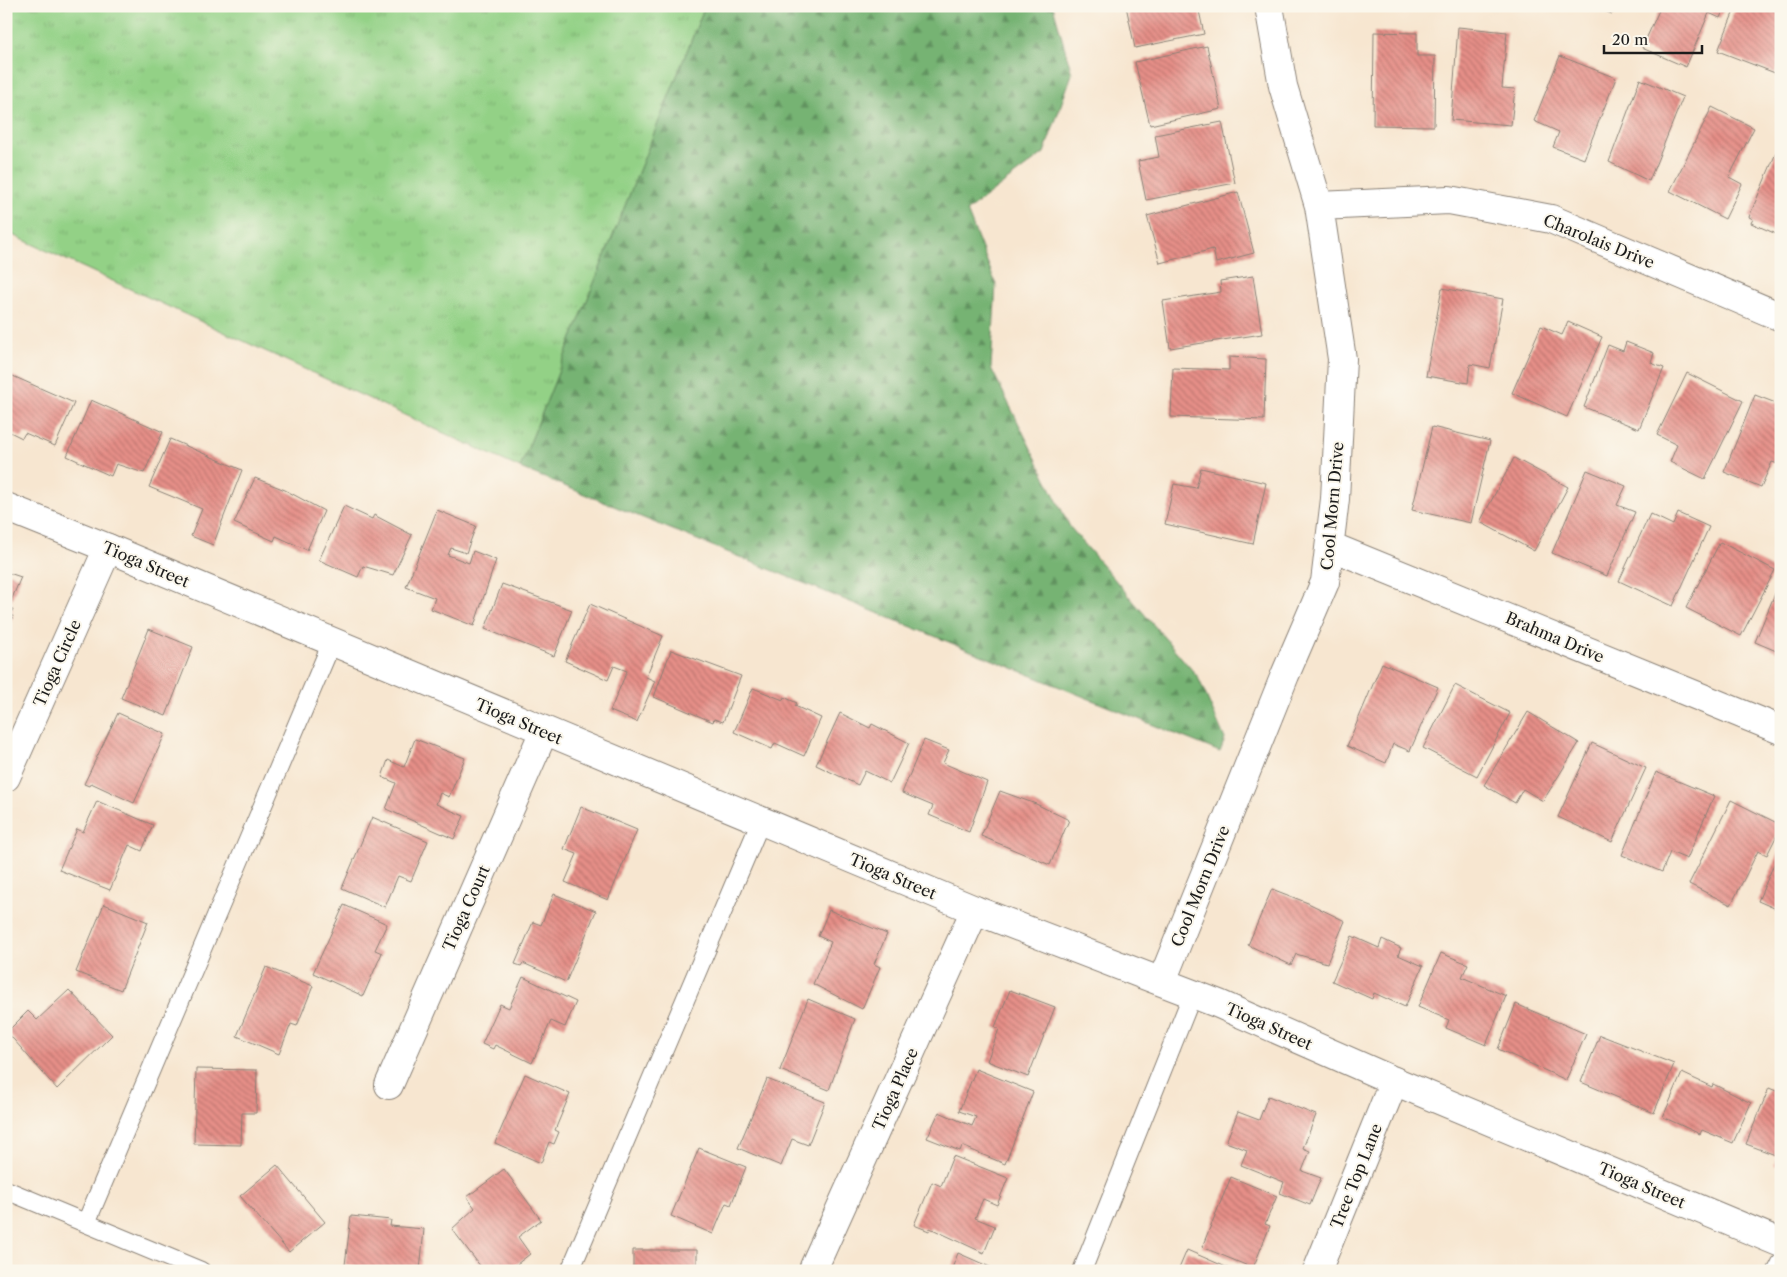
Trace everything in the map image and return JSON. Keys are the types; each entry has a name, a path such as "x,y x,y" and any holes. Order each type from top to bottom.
{"street":[{"name":"Cool Morn Drive","path":"1162,982 1285,675 1325,582 1330,546 1335,499 1342,359 1318,206 1284,86 1269,6"},
{"name":"Charolais Drive","path":"1318,206 1449,200 1551,219 1781,317"},
{"name":"Tioga Street","path":"6,508 108,548 975,910 1193,993 1394,1081 1781,1242"},
{"name":"Brahma Drive","path":"1330,546 1781,730"},
{"name":"Tioga Circle","path":"6,777 108,548"},
{"name":"Tioga Court","path":"389,1084 544,731"},
{"name":"Tioga Place","path":"814,1267 975,910"},
{"name":"Tree Top Lane","path":"1317,1271 1394,1081"}],"lane":[{"path":"86,1223 332,642"},
{"path":"570,1271 761,821"},
{"path":"1082,1271 1193,993"},
{"path":"6,1190 201,1271"},
{"path":"1778,1271 1781,1263"}],"green space":[{"path":"6,6 705,6 520,468 6,232"},
{"path":"705,6 1053,6 1072,74 1044,153 967,211 996,284 991,368 1070,527 1198,677 1225,739 1220,752 520,468"}],"building":[{"path":"1126,6 1198,6 1204,34 1135,48"},
{"path":"1592,6 1615,6 1612,14"},
{"path":"1661,6 1725,6 1720,18 1709,13 1686,67 1642,48"},
{"path":"1736,6 1781,6 1781,60 1775,73 1718,51"},
{"path":"1458,27 1507,32 1502,88 1515,89 1511,125 1451,120"},
{"path":"1374,32 1417,33 1417,56 1435,56 1434,126 1373,125"},
{"path":"1207,46 1221,109 1150,125 1135,62"},
{"path":"1560,56 1616,78 1584,159 1553,147 1559,132 1534,121"},
{"path":"1640,79 1683,97 1649,181 1609,162"},
{"path":"1712,107 1754,128 1729,177 1742,184 1725,219 1670,191"},
{"path":"1222,122 1235,183 1146,200 1138,161 1159,157 1155,135"},
{"path":"1781,141 1781,236 1751,223 1753,219 1749,217"},
{"path":"1238,192 1254,253 1216,263 1213,249 1160,263 1147,216"},
{"path":"1253,276 1262,334 1170,348 1163,301 1221,292 1220,281"},
{"path":"1442,288 1503,299 1490,368 1470,364 1468,383 1426,376"},
{"path":"1568,322 1602,337 1567,417 1512,393 1541,326 1562,335"},
{"path":"1626,342 1654,353 1651,363 1664,368 1639,429 1584,407 1608,345 1623,351"},
{"path":"1229,357 1266,359 1264,420 1171,417 1173,368 1229,370"},
{"path":"6,373 74,403 55,446 25,433 22,438 6,430"},
{"path":"1687,373 1743,401 1705,479 1670,462 1677,445 1657,435"},
{"path":"1755,395 1781,405 1781,465 1772,462 1761,487 1724,472"},
{"path":"91,400 163,432 144,473 116,464 111,476 67,456"},
{"path":"1432,427 1490,441 1471,523 1412,510"},
{"path":"170,439 242,470 213,545 191,536 202,509 149,487"},
{"path":"1514,458 1568,487 1534,551 1480,522"},
{"path":"1201,468 1266,483 1253,544 1165,524 1174,484 1196,488"},
{"path":"1587,470 1626,486 1617,505 1635,512 1607,576 1552,553"},
{"path":"255,478 285,490 324,511 307,550 276,536 274,541 234,523"},
{"path":"344,506 372,519 374,515 412,535 393,575 363,566 358,577 319,560"},
{"path":"437,510 476,526 466,553 451,548 448,555 469,563 473,551 496,560 474,626 431,609 435,598 406,587"},
{"path":"1678,513 1709,527 1673,606 1619,581 1650,514 1673,525"},
{"path":"1720,542 1775,570 1741,636 1686,608"},
{"path":"6,572 21,577 8,608 13,609 10,615 13,616 6,633"},
{"path":"1781,579 1781,653 1755,642"},
{"path":"502,584 572,610 554,656 485,629"},
{"path":"590,604 663,636 646,677 655,681 637,722 610,711 627,671 614,666 608,680 565,661"},
{"path":"149,629 193,647 166,716 121,698"},
{"path":"671,650 741,676 723,722 714,719 713,722 654,697"},
{"path":"1382,663 1438,687 1410,751 1393,744 1386,763 1347,746"},
{"path":"1455,685 1510,713 1477,776 1423,748"},
{"path":"753,688 783,700 784,697 797,703 795,706 821,718 804,756 775,743 772,749 734,732"},
{"path":"1528,712 1579,743 1543,801 1523,789 1515,803 1484,785"},
{"path":"118,713 165,734 134,803 91,783 89,786 84,784"},
{"path":"840,713 870,728 872,724 909,743 890,783 865,771 858,785 816,765"},
{"path":"415,739 465,758 449,797 440,793 436,804 464,816 454,839 386,809 396,783 382,777 388,760 404,767"},
{"path":"924,740 949,750 943,763 987,782 969,832 929,815 933,806 902,793"},
{"path":"1592,743 1646,768 1612,842 1558,817"},
{"path":"1656,772 1714,796 1687,859 1670,852 1662,872 1622,855"},
{"path":"1000,791 1036,804 1069,820 1050,865 981,836"},
{"path":"1731,800 1781,825 1781,827 1767,855 1758,851 1731,905 1689,884"},
{"path":"97,801 153,825 142,851 129,845 110,890 59,870 77,829 83,832"},
{"path":"581,807 637,830 608,900 565,882 577,854 564,849"},
{"path":"372,817 428,841 411,881 398,876 385,907 342,888"},
{"path":"1781,848 1781,911 1758,901"},
{"path":"1272,889 1308,903 1345,921 1327,963 1296,954 1291,965 1248,945"},
{"path":"554,894 596,911 566,982 523,963 521,966 515,964 533,922 541,925"},
{"path":"104,904 148,922 121,990 76,972"},
{"path":"344,905 387,924 375,950 382,953 363,996 313,973"},
{"path":"829,910 887,934 874,964 880,967 862,1009 813,984 831,942 818,936"},
{"path":"1352,936 1379,948 1382,939 1401,948 1398,955 1423,966 1405,1007 1374,993 1372,999 1332,981"},
{"path":"1441,953 1468,964 1462,977 1506,996 1486,1045 1446,1028 1449,1020 1418,1007"},
{"path":"266,967 313,986 297,1026 291,1024 279,1054 237,1036"},
{"path":"523,977 576,1002 565,1027 551,1021 532,1063 495,1045 493,1049 482,1044 500,1004 509,1008"},
{"path":"69,990 112,1035 57,1089 7,1032 28,1011 37,1020"},
{"path":"1010,990 1055,1007 1028,1077 987,1061 999,1029 995,1027"},
{"path":"808,999 855,1019 829,1090 780,1070"},
{"path":"1516,1004 1586,1034 1566,1080 1498,1049"},
{"path":"1600,1035 1674,1064 1654,1113 1581,1082"},
{"path":"196,1069 257,1070 256,1113 242,1113 241,1145 194,1144"},
{"path":"976,1069 1033,1092 1005,1164 962,1146 960,1151 927,1138 939,1112 972,1126 976,1117 959,1111"},
{"path":"1682,1073 1712,1087 1713,1084 1751,1103 1733,1143 1702,1130 1700,1134 1663,1117"},
{"path":"525,1074 570,1094 555,1130 559,1132 554,1144 549,1142 541,1163 495,1143"},
{"path":"767,1079 825,1102 808,1145 792,1139 781,1166 738,1148"},
{"path":"1769,1088 1781,1093 1781,1167 1774,1165 1778,1156 1746,1144"},
{"path":"1268,1096 1316,1115 1303,1148 1310,1151 1302,1171 1321,1178 1310,1205 1280,1193 1284,1182 1241,1165 1247,1150 1226,1142 1238,1112 1259,1120"},
{"path":"699,1148 746,1167 731,1205 726,1203 713,1234 671,1216"},
{"path":"953,1156 1008,1178 997,1205 983,1199 975,1218 995,1226 984,1253 930,1228 929,1231 914,1225 932,1182 941,1186"},
{"path":"277,1165 325,1222 289,1252 240,1196"},
{"path":"504,1169 541,1220 518,1237 530,1254 508,1271 484,1271 452,1229 475,1208 467,1197"},
{"path":"1231,1177 1277,1196 1265,1224 1270,1226 1253,1268 1202,1247"},
{"path":"351,1216 391,1220 390,1226 424,1229 420,1271 378,1271 345,1265"},
{"path":"633,1250 697,1250 697,1271 633,1271"},
{"path":"1187,1250 1235,1271 1178,1271"},
{"path":"958,1253 999,1271 951,1271"}]}
